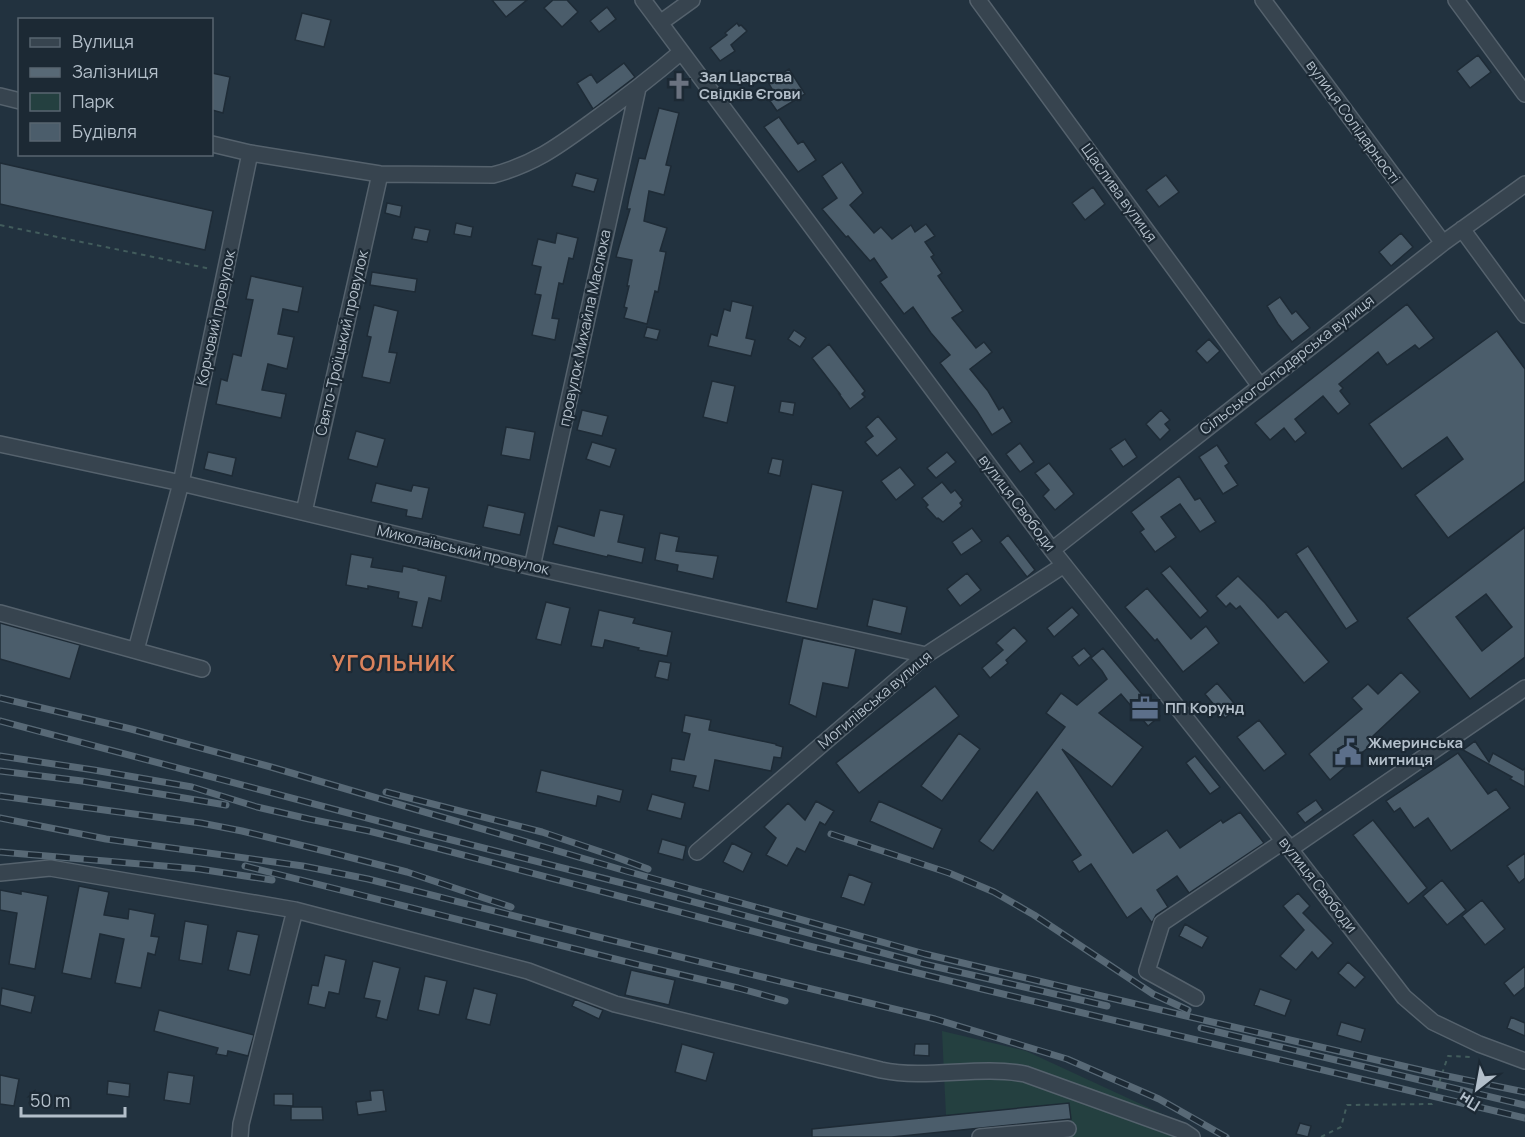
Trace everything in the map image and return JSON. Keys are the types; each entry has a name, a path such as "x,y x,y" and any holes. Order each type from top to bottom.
{"street":[{"name":"вулиця Свободи","path":"643,0 1052,550 1287,845 1404,997 1433,1022 1479,1044 1525,1061"},
{"path":"660,23 692,0"},
{"name":"Щаслива вулиця","path":"978,0 1260,386"},
{"name":"вулиця Солідарності","path":"1263,0 1443,243"},
{"path":"1456,0 1525,94"},
{"path":"213,144 250,153 380,174 494,175 511,171 546,154 638,88 681,52"},
{"name":"провулок Михайла Маслюка","path":"532,567 638,88"},
{"path":"0,96 18,100"},
{"name":"Корчовий провулок","path":"136,650 181,483 250,153"},
{"name":"Свято-Троїцький провулок","path":"304,512 380,174"},
{"name":"Сільськогосподарська вулиця","path":"1052,550 1443,243 1525,184"},
{"path":"1462,229 1525,315"},
{"name":"Миколаївський провулок","path":"0,444 181,483 532,567 926,655"},
{"name":"Могилівська вулиця","path":"697,852 926,655 1064,565"},
{"path":"0,613 202,669"},
{"path":"1196,998 1148,970 1162,924 1287,845 1525,688"},
{"path":"0,873 50,868 296,910 528,971 615,1004 880,1070 904,1073 1005,1071 1025,1074 1184,1131 1192,1137"},
{"path":"240,1137 241,1124 296,910"},
{"path":"1505,1054 1525,1053"},
{"path":"980,1137 1068,1129"}],"path":[{"path":"0,225 225,272"},
{"path":"1321,1137 1341,1127 1347,1105 1432,1104 1448,1056 1472,1057"}],"green space":[{"path":"942,1031 1026,1051 1173,1119 1172,1127 1183,1137 1073,1137 1069,1103 946,1116"}],"building":[{"path":"492,0 527,0 506,17"},
{"path":"553,0 567,0 578,12 562,27 544,8"},
{"path":"607,7 616,19 599,32 590,21"},
{"path":"302,13 331,20 324,47 295,40"},
{"path":"737,23 747,31 731,45 735,51 720,61 710,48 727,35 725,33"},
{"path":"1478,55 1491,72 1470,88 1457,71"},
{"path":"624,63 635,77 593,109 577,83 591,74 597,83"},
{"path":"789,69 805,94 777,111 770,101 774,99 769,91 772,89 768,82"},
{"path":"213,73 230,77 223,113 213,110"},
{"path":"659,108 679,113 666,165 671,166 664,195 649,191 644,221 667,228 660,251 666,252 658,292 655,291 647,324 624,318 632,260 616,257 630,209 627,209 639,158 645,159"},
{"path":"779,117 798,144 803,141 816,160 798,172 764,127"},
{"path":"842,162 863,193 850,205 874,233 881,227 892,239 911,225 915,232 926,224 935,236 925,242 934,255 931,257 942,273 938,276 963,311 952,318 976,348 984,342 992,352 970,369 988,391 999,410 1003,407 1012,422 992,435 977,411 940,363 950,355 913,307 904,314 880,282 887,277 874,258 870,261 822,209 837,198 822,176"},
{"path":"0,163 213,211 205,250 0,204"},
{"path":"576,173 598,179 594,192 572,186"},
{"path":"1166,175 1179,192 1159,207 1146,190"},
{"path":"1093,187 1105,204 1085,220 1072,203"},
{"path":"387,203 402,206 400,217 385,213"},
{"path":"456,223 473,227 471,237 454,234"},
{"path":"415,227 430,230 427,242 412,239"},
{"path":"557,233 578,238 573,259 569,258 563,284 559,283 552,318 559,319 555,340 532,335 541,295 535,294 541,267 532,265 538,239 555,243"},
{"path":"1401,233 1413,247 1391,266 1379,252"},
{"path":"372,272 417,279 415,292 370,285"},
{"path":"251,276 303,287 298,312 283,309 278,334 294,337 287,369 268,364 262,390 286,394 281,418 216,404 221,379 227,381 233,354 241,356 253,300 246,299"},
{"path":"1280,297 1292,314 1296,311 1310,328 1292,342 1267,306"},
{"path":"732,301 753,306 746,338 755,340 751,356 708,346 711,334 717,336 724,309 730,311"},
{"path":"1407,304 1434,338 1419,349 1415,345 1387,365 1378,352 1339,384 1343,388 1340,391 1350,404 1338,414 1323,396 1295,419 1306,433 1295,442 1284,428 1270,440 1255,423"},
{"path":"374,305 398,311 389,352 397,353 390,383 362,377 371,337 367,336"},
{"path":"647,327 660,330 657,340 644,337"},
{"path":"794,330 806,338 800,347 788,339"},
{"path":"1497,331 1525,369 1525,481 1448,538 1415,495 1463,459 1447,437 1402,469 1369,424"},
{"path":"1209,339 1220,351 1207,363 1196,351"},
{"path":"829,344 865,391 862,394 865,397 850,409 812,358"},
{"path":"712,381 735,386 727,423 703,417"},
{"path":"781,401 795,403 793,415 779,412"},
{"path":"582,410 608,416 602,436 577,430"},
{"path":"1161,410 1170,420 1165,424 1170,430 1160,440 1146,424"},
{"path":"878,416 897,439 877,456 865,442 873,436 866,427"},
{"path":"506,427 535,432 530,460 501,455"},
{"path":"356,431 385,439 377,467 348,459"},
{"path":"1125,439 1137,457 1123,467 1110,449"},
{"path":"592,442 616,449 610,467 586,459"},
{"path":"1020,443 1034,462 1020,472 1006,454"},
{"path":"1217,445 1229,463 1225,466 1238,485 1223,494 1199,457"},
{"path":"208,452 236,458 232,476 204,469"},
{"path":"947,452 956,462 936,478 927,468"},
{"path":"772,458 783,460 780,476 768,473"},
{"path":"1049,463 1074,494 1055,510 1043,496 1049,490 1035,473"},
{"path":"900,467 915,485 896,500 881,481"},
{"path":"1179,476 1195,500 1200,498 1216,522 1200,532 1180,504 1161,517 1176,537 1155,552 1140,532 1144,529 1131,512"},
{"path":"942,482 951,493 955,490 963,500 960,503 962,506 943,522 926,507 928,505 922,498"},
{"path":"376,483 411,491 413,485 429,488 422,519 406,516 407,510 371,502"},
{"path":"812,484 843,491 817,609 786,602"},
{"path":"488,505 525,513 520,535 483,527"},
{"path":"600,510 624,515 618,542 645,548 642,563 553,544 558,526 594,536"},
{"path":"1525,527 1525,657 1470,699 1407,618","holes":["1486,594 1512,627 1482,651 1456,617"]},
{"path":"972,528 982,541 961,555 952,542"},
{"path":"660,533 679,537 676,551 718,556 713,579 677,571 678,565 655,560"},
{"path":"1008,535 1035,570 1027,577 1000,542"},
{"path":"1308,546 1358,621 1346,629 1296,554"},
{"path":"351,554 373,558 371,567 402,572 403,566 446,576 441,601 429,598 422,628 412,626 417,602 398,598 399,592 368,586 368,589 346,585"},
{"path":"1170,566 1208,611 1200,618 1161,573"},
{"path":"967,573 981,590 960,606 947,589"},
{"path":"1238,576 1278,618 1286,611 1329,662 1304,683 1240,606 1236,609 1230,603 1226,607 1216,596"},
{"path":"1147,588 1191,639 1206,626 1219,643 1183,672 1157,639 1155,641 1125,607"},
{"path":"873,599 907,607 901,634 867,626"},
{"path":"546,602 570,608 561,645 536,639"},
{"path":"1072,607 1079,615 1054,637 1047,628"},
{"path":"599,610 635,618 633,623 672,632 667,656 605,640 603,648 591,646"},
{"path":"0,623 80,645 70,679 0,659"},
{"path":"1014,627 1027,641 1006,660 1008,663 990,678 982,668 1003,650 996,643"},
{"path":"803,638 856,649 848,688 823,683 816,717 789,704"},
{"path":"1084,648 1091,656 1079,666 1072,657"},
{"path":"1103,648 1160,716 1148,726 1121,694 1099,713 1143,747 1112,787 1062,749 1133,853 1167,830 1180,848 1221,820 1223,823 1240,812 1264,843 1189,893 1177,876 1157,890 1168,907 1156,915 1152,923 1141,908 1127,918 1091,864 1079,872 1072,861 1081,855 1037,792 993,851 979,841 1065,727 1046,713 1061,693 1077,705 1107,679 1091,658"},
{"path":"659,661 671,663 668,680 655,677"},
{"path":"1401,672 1420,692 1373,736 1377,740 1330,780 1309,754 1362,709 1352,698 1368,684 1378,694"},
{"path":"1217,683 1238,708 1225,718 1205,694"},
{"path":"935,686 959,716 859,793 836,763"},
{"path":"685,715 711,720 709,730 783,747 781,758 774,757 771,771 715,760 709,791 693,787 696,776 670,771 672,758 684,760 690,734 682,732"},
{"path":"1259,720 1286,754 1264,771 1237,737"},
{"path":"959,733 980,749 942,801 921,786"},
{"path":"1475,741 1489,762 1493,753 1523,770 1525,768 1525,787 1510,779 1512,777 1463,750"},
{"path":"1458,753 1488,794 1496,789 1510,808 1451,851 1428,818 1414,828 1400,808 1394,812 1386,801"},
{"path":"1195,756 1220,787 1210,794 1186,763"},
{"path":"541,770 623,790 620,802 598,796 596,806 536,792"},
{"path":"652,794 685,803 681,819 647,810"},
{"path":"1316,800 1323,810 1305,823 1297,813"},
{"path":"816,801 834,811 825,825 820,822 805,852 797,848 787,866 766,855 776,838 764,827 788,803 805,820"},
{"path":"879,801 942,829 933,849 870,821"},
{"path":"1373,820 1427,888 1408,904 1353,835"},
{"path":"662,839 686,846 683,860 658,853"},
{"path":"732,843 752,853 743,872 723,862"},
{"path":"1525,853 1525,878 1519,883 1507,866"},
{"path":"849,874 872,883 864,905 841,897"},
{"path":"1442,880 1466,910 1447,925 1423,896"},
{"path":"79,886 109,892 104,915 128,919 129,909 155,914 151,936 159,937 155,955 148,953 141,988 115,983 124,939 100,934 91,979 62,973"},
{"path":"0,890 48,896 35,969 9,964 17,913 0,910"},
{"path":"1298,893 1310,906 1303,913 1333,943 1318,959 1312,952 1296,970 1280,956 1304,930 1283,906"},
{"path":"1482,900 1505,929 1485,945 1462,916"},
{"path":"185,921 208,925 202,964 179,960"},
{"path":"1185,924 1208,937 1202,948 1179,936"},
{"path":"237,931 259,935 250,975 228,970"},
{"path":"325,955 346,960 339,994 329,992 325,1008 308,1004 312,985 318,986"},
{"path":"373,961 400,968 387,1020 376,1017 380,1001 364,998"},
{"path":"1348,962 1365,977 1355,988 1338,973"},
{"path":"1525,966 1525,987 1514,996 1504,983"},
{"path":"631,970 675,980 669,1005 625,995"},
{"path":"425,976 447,981 439,1015 418,1010"},
{"path":"2,988 35,996 31,1013 0,1005"},
{"path":"474,988 497,994 490,1025 466,1019"},
{"path":"1260,989 1291,1000 1285,1016 1254,1005"},
{"path":"575,999 603,1010 599,1019 572,1006"},
{"path":"159,1010 254,1035 248,1056 228,1051 227,1056 216,1054 218,1048 154,1031"},
{"path":"1511,1017 1525,1023 1525,1036 1507,1028"},
{"path":"1341,1022 1365,1029 1361,1042 1337,1035"},
{"path":"682,1044 714,1053 706,1081 675,1072"},
{"path":"915,1044 929,1044 929,1056 914,1055"},
{"path":"168,1072 194,1076 190,1104 164,1100"},
{"path":"0,1075 19,1079 14,1106 0,1104"},
{"path":"108,1081 130,1084 129,1097 107,1094"},
{"path":"383,1090 386,1111 358,1115 356,1102 371,1100 370,1091"},
{"path":"274,1094 293,1094 293,1106 274,1105"},
{"path":"1069,1103 1071,1119 892,1137 812,1137 812,1129"},
{"path":"291,1107 322,1107 323,1120 291,1120"},
{"path":"1300,1123 1311,1126 1308,1137 1296,1134"}],"railway":[{"path":"0,698 131,729 271,767 626,871 925,954 1442,1075 1525,1092"},
{"path":"0,721 924,964 1107,1006"},
{"path":"0,756 192,787 257,807 369,831 982,989 1525,1118"},
{"path":"0,771 82,781 226,805"},
{"path":"386,792 542,832 648,869"},
{"path":"0,796 201,823 242,831 407,872 511,907"},
{"path":"0,818 106,839 303,866 368,879 935,1019 1067,1059 1159,1099 1226,1137"},
{"path":"831,834 949,873 994,892 1034,915 1153,994 1188,1010"},
{"path":"0,852 199,869 272,880"},
{"path":"245,866 785,1001"},
{"path":"1201,1028 1525,1105"}],"place":[{"name":"Зал Царства Свідків Єгови","path":"679,86"},
{"name":"ПП Корунд","path":"1145,708"},
{"name":"Жмеринська митниця","path":"1348,752"}],"district":[{"name":"УГОЛЬНИК","path":"394,664"}]}
